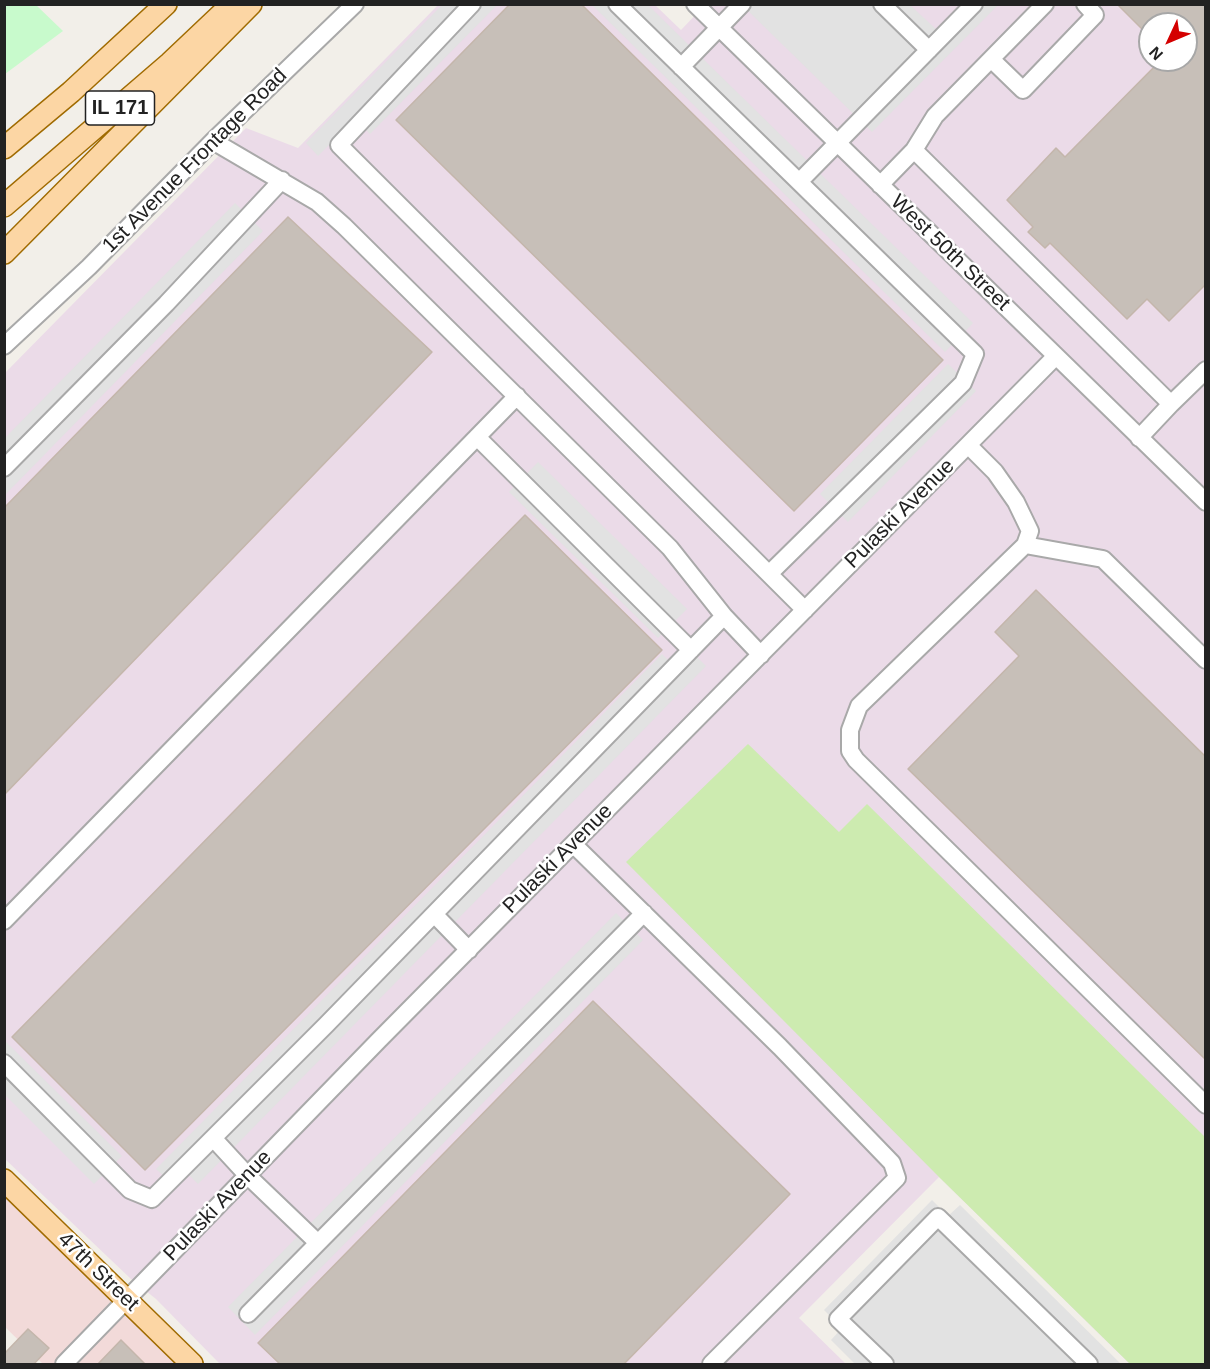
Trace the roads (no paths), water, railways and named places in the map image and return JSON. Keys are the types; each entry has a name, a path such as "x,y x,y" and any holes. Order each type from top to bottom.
{"main road":[{"name":"IL 171","path":"4,148 166,4"},
{"name":"IL 171","path":"4,207 146,85 232,4"},
{"path":"4,253 251,4"},
{"path":"4,131 129,39"},
{"name":"47th Street","path":"4,1180 192,1365"}],"street":[{"name":"1st Avenue Frontage Road","path":"4,351 213,141 355,4"},
{"path":"472,4 339,145 805,610"},
{"path":"617,4 975,354 963,383 770,574"},
{"name":"West 50th Street","path":"695,4 1139,438 1203,494"},
{"path":"681,67 742,4"},
{"path":"882,4 929,50"},
{"path":"799,182 974,4"},
{"path":"880,185 914,150 935,116 1045,4"},
{"path":"991,59 1023,90 1095,15 1085,4"},
{"path":"213,141 317,202 344,226 670,548 724,616 761,655"},
{"path":"914,150 1171,404"},
{"path":"4,468 166,304 282,180"},
{"name":"1st Avenue Frontage Road","path":"4,346 35,319"},
{"name":"Pulaski Avenue","path":"64,1365 468,950 1056,356"},
{"path":"1139,438 1206,370"},
{"path":"4,921 517,396"},
{"path":"477,437 691,650"},
{"path":"968,446 995,472 1016,502 1030,531 1025,545 859,706 850,730 850,751 856,760 1206,1105"},
{"path":"1025,545 1103,559 1206,660"},
{"path":"4,1063 130,1190 152,1198 434,914 724,616"},
{"path":"573,844 780,1047 892,1163 897,1178 711,1365"},
{"path":"248,1314 644,913"},
{"path":"434,914 468,950"},
{"path":"213,1138 248,1176 318,1243"},
{"path":"885,1365 838,1319 938,1217 1089,1365"}]}
